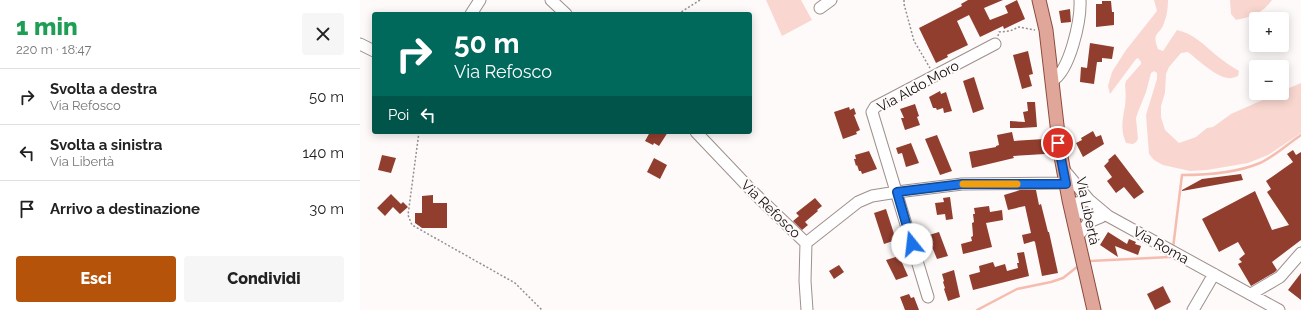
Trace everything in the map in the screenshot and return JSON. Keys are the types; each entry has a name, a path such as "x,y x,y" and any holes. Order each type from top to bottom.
{"main road":[{"name":"Via Libertà","path":"1039,0 1046,30 1058,143 1077,237 1094,310"}],"street":[{"path":"472,12 480,0"},
{"path":"551,0 564,12"},
{"path":"820,8 831,0"},
{"path":"1052,82 1060,74 1072,49 1078,28 1080,0"},
{"path":"360,44 372,50"},
{"name":"Via Aldo Moro","path":"897,192 872,112 875,107 995,44"},
{"name":"Via Refosco","path":"698,134 754,194 806,243 858,202 872,196 962,184 1066,184"},
{"name":"Via Roma","path":"1064,170 1089,200 1108,216 1279,310"},
{"path":"897,192 928,297"},
{"path":"1089,200 1076,203 1071,209 1096,218"},
{"path":"1077,237 1089,222 1096,218 1108,216"},
{"path":"806,243 805,281 807,310"},
{"path":"1251,294 1280,276 1301,253"},
{"path":"1193,310 1214,274"}],"path":[{"path":"681,12 700,0"},
{"path":"904,0 914,41 934,75"},
{"path":"995,44 999,32 1019,27 1038,30"},
{"path":"420,134 408,215 412,225 515,283 542,310"}],"shaded area":[{"path":"766,0 801,0 812,20 782,36"},
{"path":"1154,0 1168,0 1165,20 1155,39 1158,49 1163,51 1177,30 1193,37 1239,71 1238,76 1230,78 1223,77 1188,52 1181,53 1169,67 1166,74 1165,93 1161,106 1161,117 1165,130 1179,143 1196,137 1207,128 1213,127 1231,114 1262,100 1289,100 1289,88 1301,83 1301,133 1268,155 1248,163 1207,170 1190,171 1163,165 1154,160 1149,154 1146,115 1157,79 1157,73 1154,71 1151,73 1146,92 1136,118 1138,139 1133,144 1126,143 1122,127 1126,95 1125,85 1126,81 1141,64 1138,58 1110,94 1108,86 1112,72 1126,50 1157,11"},
{"path":"1230,0 1272,0 1259,12 1249,12 1249,16 1236,20 1231,14"}],"building":[{"path":"968,0 1003,0 984,8 990,20 1008,13 1005,6 1017,0 1025,19 1004,29 1003,26 980,37 969,15 957,21 968,45 947,55 948,57 936,63 919,28 962,6 961,4"},
{"path":"1102,1 1111,1 1112,12 1114,12 1114,25 1096,27 1096,4 1102,4"},
{"path":"1070,9 1071,22 1061,23 1059,11"},
{"path":"1090,43 1114,47 1112,59 1102,58 1102,62 1097,62 1094,84 1080,82 1081,67 1087,68"},
{"path":"1028,51 1033,74 1029,75 1032,86 1022,89 1013,55"},
{"path":"974,77 984,109 973,113 963,81"},
{"path":"940,91 941,94 946,92 952,111 944,113 943,108 937,110 936,108 933,108 929,97"},
{"path":"1027,102 1035,102 1037,127 1010,128 1010,121 1025,122 1023,112 1028,111"},
{"path":"915,104 920,125 905,130 901,118 904,118 900,109"},
{"path":"849,107 850,110 854,108 856,114 854,115 860,130 856,132 857,134 843,139 834,112"},
{"path":"1093,131 1096,137 1101,135 1104,144 1083,157 1076,143 1082,140 1081,138"},
{"path":"1012,132 1014,141 1044,139 1045,154 1013,156 1014,158 972,168 969,152 996,147 999,145 997,135"},
{"path":"649,134 667,134 659,146 645,141"},
{"path":"937,135 952,171 940,175 925,139"},
{"path":"911,143 919,163 906,167 902,153 898,154 896,148"},
{"path":"1293,150 1296,155 1301,152 1301,240 1272,262 1277,270 1275,272 1251,286 1238,264 1242,262 1239,259 1245,254 1238,242 1219,252 1202,219 1255,191 1272,230 1289,225 1267,192 1271,189 1266,181 1293,162 1287,154"},
{"path":"869,151 877,169 862,174 857,165 856,166 854,159 856,159 855,155"},
{"path":"1115,154 1144,192 1134,199 1124,187 1116,193 1107,181 1112,177 1104,166"},
{"path":"382,155 396,158 391,173 378,170"},
{"path":"654,158 667,165 660,179 647,172"},
{"path":"1241,174 1243,180 1182,191 1202,179"},
{"path":"1020,190 1036,190 1039,205 1041,204 1049,232 1058,273 1042,276 1035,242 1024,244 1022,235 1031,233 1025,206 1008,210 1004,195"},
{"path":"391,194 401,204 403,202 408,207 400,214 393,207 385,216 377,208"},
{"path":"433,195 433,203 447,203 447,228 422,228 415,223 415,213 422,213 422,196"},
{"path":"950,197 953,219 946,220 945,214 937,215 935,203 944,202 943,198"},
{"path":"815,198 822,206 805,222 808,225 802,230 793,221 799,216 796,213"},
{"path":"989,206 990,212 1002,210 1003,220 986,223 992,247 963,254 961,244 972,241 972,223 974,222 973,214 975,214 974,208"},
{"path":"886,209 896,240 884,244 874,213"},
{"path":"939,232 948,256 937,259 930,242 929,235"},
{"path":"1108,232 1127,244 1129,239 1136,242 1135,244 1141,246 1138,255 1115,246 1118,257 1100,245"},
{"path":"1024,252 1029,276 973,290 969,275 980,272 979,266 993,262 995,267 1005,264 1007,271 1018,268 1017,263 1019,263 1017,253"},
{"path":"899,256 908,276 896,280 886,260"},
{"path":"839,265 844,272 834,279 829,271"},
{"path":"954,270 960,297 948,301 944,289 942,274"},
{"path":"1301,273 1301,300 1288,290"},
{"path":"1163,286 1171,302 1155,310 1147,294"},
{"path":"909,294 911,298 914,297 919,310 905,310 900,297"}],"waterway":[{"path":"1173,248 1182,175 1222,173 1260,163 1270,158 1301,135"},
{"path":"1090,261 1170,257 1172,255"},
{"path":"977,310 1017,289 1063,278 1077,267"}],"slow traffic":[{"path":"963,184 1017,184"}],"route":[{"path":"912,244 897,192 962,184 1066,184 1058,143"}]}
